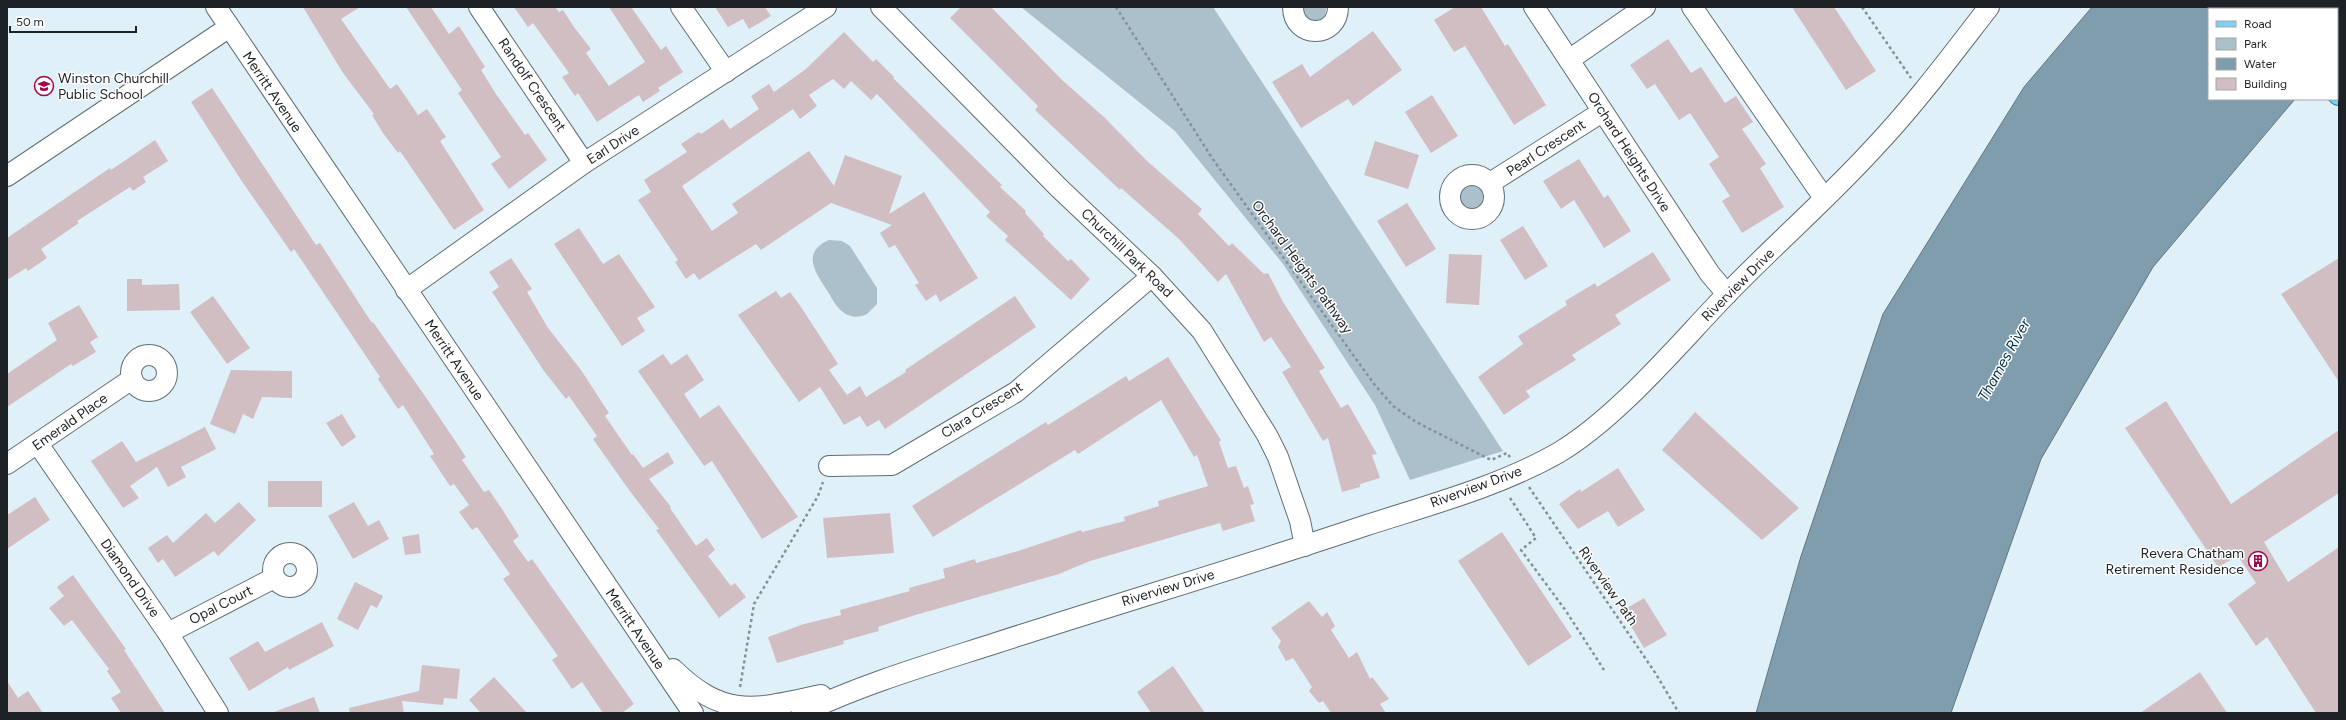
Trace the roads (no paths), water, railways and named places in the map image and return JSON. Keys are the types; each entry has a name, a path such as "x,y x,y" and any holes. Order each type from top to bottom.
{"street":[{"name":"Merritt Avenue","path":"216,7 228,28 693,713"},
{"name":"Randolf Crescent","path":"479,7 584,163"},
{"path":"681,7 726,72"},
{"name":"Earl Drive","path":"406,290 584,163 826,7"},
{"name":"Churchill Park Road","path":"881,7 1059,188 1152,276 1182,307 1202,331 1268,435 1278,457 1298,515 1305,546"},
{"path":"1293,7 1295,19 1298,24 1309,31 1315,32 1332,25 1338,14 1338,7"},
{"name":"Orchard Heights Drive","path":"1534,7 1710,274 1727,294"},
{"path":"1569,60 1645,7"},
{"path":"1692,7 1824,198"},
{"name":"Riverview Drive","path":"802,713 858,688 1153,592 1305,546 1472,490 1519,472 1560,451 1601,420 1661,364 1727,294 1871,152 1922,94 1989,7"},
{"path":"7,176 228,28"},
{"name":"Pearl Crescent","path":"1490,184 1602,112"},
{"name":"Clara Crescent","path":"829,466 892,465 1016,392 1152,276"},
{"name":"Emerald Place","path":"7,464 132,379"},
{"name":"Diamond Drive","path":"38,444 168,633 218,713"},
{"name":"Opal Court","path":"168,633 274,578"},
{"path":"648,646 698,692 730,706 750,709 764,708 858,688"}],"water":[{"name":"Thames River","path":"2092,7 2339,7 2338,40 2338,8 2208,8 2208,100 2294,100 2153,267 2041,459 1951,713 1756,713 1801,556 1883,314 2024,87"}],"place":[{"name":"Winston Churchill Public School","path":"44,86"},
{"name":"Revera Chatham Retirement Residence","path":"2258,561"}]}
